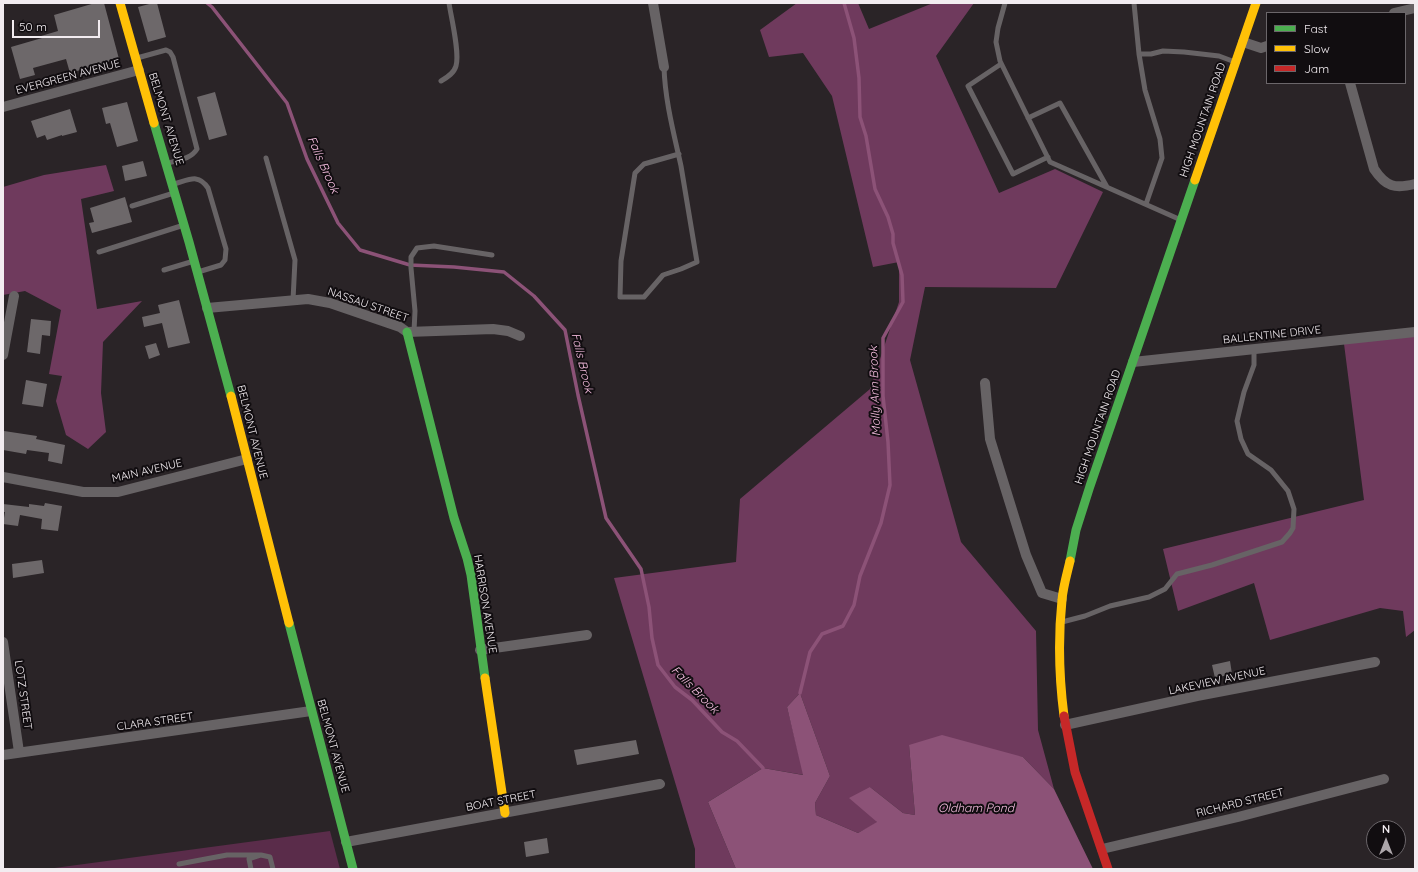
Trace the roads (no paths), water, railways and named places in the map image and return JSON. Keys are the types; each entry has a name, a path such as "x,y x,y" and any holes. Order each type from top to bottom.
{"street":[{"name":"BELMONT AVENUE","path":"120,3 198,272 353,869"},
{"path":"653,3 664,67"},
{"name":"HIGH MOUNTAIN ROAD","path":"1108,869 1075,772 1065,725 1061,692 1059,648 1062,599 1076,530 1132,362 1182,221 1256,3"},
{"path":"1398,12 1415,8"},
{"path":"1243,42 1260,48 1266,46"},
{"name":"EVERGREEN AVENUE","path":"3,107 139,70"},
{"path":"1350,84 1374,169 1379,177 1387,184 1395,187 1404,187 1415,184"},
{"path":"3,355 14,296"},
{"name":"NASSAU STREET","path":"207,308 308,300 330,303 411,331 493,329 508,331 520,336"},
{"name":"HARRISON AVENUE","path":"411,331 454,518 471,575 480,650 505,813"},
{"name":"BALLENTINE DRIVE","path":"1132,362 1415,332"},
{"path":"985,383 990,439 1026,555 1042,593 1062,599"},
{"name":"MAIN AVENUE","path":"3,477 83,492 118,492 247,459"},
{"path":"480,650 588,635"},
{"name":"LOTZ STREET","path":"3,642 19,752"},
{"name":"LAKEVIEW AVENUE","path":"1065,725 1197,696 1375,662"},
{"name":"CLARA STREET","path":"3,755 311,711"},
{"name":"RICHARD STREET","path":"1102,849 1238,817 1384,779"},
{"name":"BOAT STREET","path":"346,842 660,784"}],"lane":[{"path":"441,81 449,76 456,65 457,51 449,3"},
{"path":"1005,3 996,42 1001,64 1050,162 1182,221"},
{"path":"1134,3 1139,54 1145,90 1160,139 1162,158 1146,204"},
{"path":"135,58 166,50 170,52 173,57 198,149 189,157 167,164"},
{"path":"1139,54 1151,54 1163,51 1184,52 1219,56 1236,62"},
{"path":"1001,64 968,86 1013,174 1048,157"},
{"path":"664,67 670,120 678,154 697,262 663,275 644,297 620,297 620,261 635,173 644,164 678,154"},
{"path":"1028,118 1060,103 1107,187"},
{"path":"266,158 296,260 293,300"},
{"path":"132,206 196,178 203,181 208,188 226,249 226,260 221,265 198,272"},
{"path":"99,252 185,225"},
{"path":"411,331 415,311 411,257 417,248 434,246 492,255"},
{"path":"164,270 194,260"},
{"path":"1060,622 1085,616 1110,606 1149,597 1165,589 1177,574 1212,565 1282,542 1290,533 1293,528 1294,509 1288,491 1271,470 1248,454 1241,439 1237,420 1244,392 1254,365 1254,349"},
{"path":"179,864 227,855 261,855 270,857 273,869"},
{"path":"251,869 249,859 261,855"}],"water":[{"name":"Oldham Pond","path":"800,693 830,776 815,803 816,815 858,833 877,822 849,798 870,787 903,813 915,815 909,745 942,735 1023,757 1054,789 1093,869 736,869 708,802 763,768 803,775 787,707"}],"waterway":[{"name":"Falls Brook","path":"207,3 212,7 287,103 307,159 338,223 360,250 410,265 454,267 504,272 534,296 565,330 606,518 641,569 649,607 652,638 658,665 675,687 692,700 722,732 737,741 763,768"},
{"name":"Molly Ann Brook","path":"800,693 810,652 822,634 843,626 854,605 860,576 881,523 890,485 888,442 883,396 883,338 903,302 902,275 893,243 893,234 888,217 875,189 866,136 860,117 859,78 854,38 844,3"}]}
